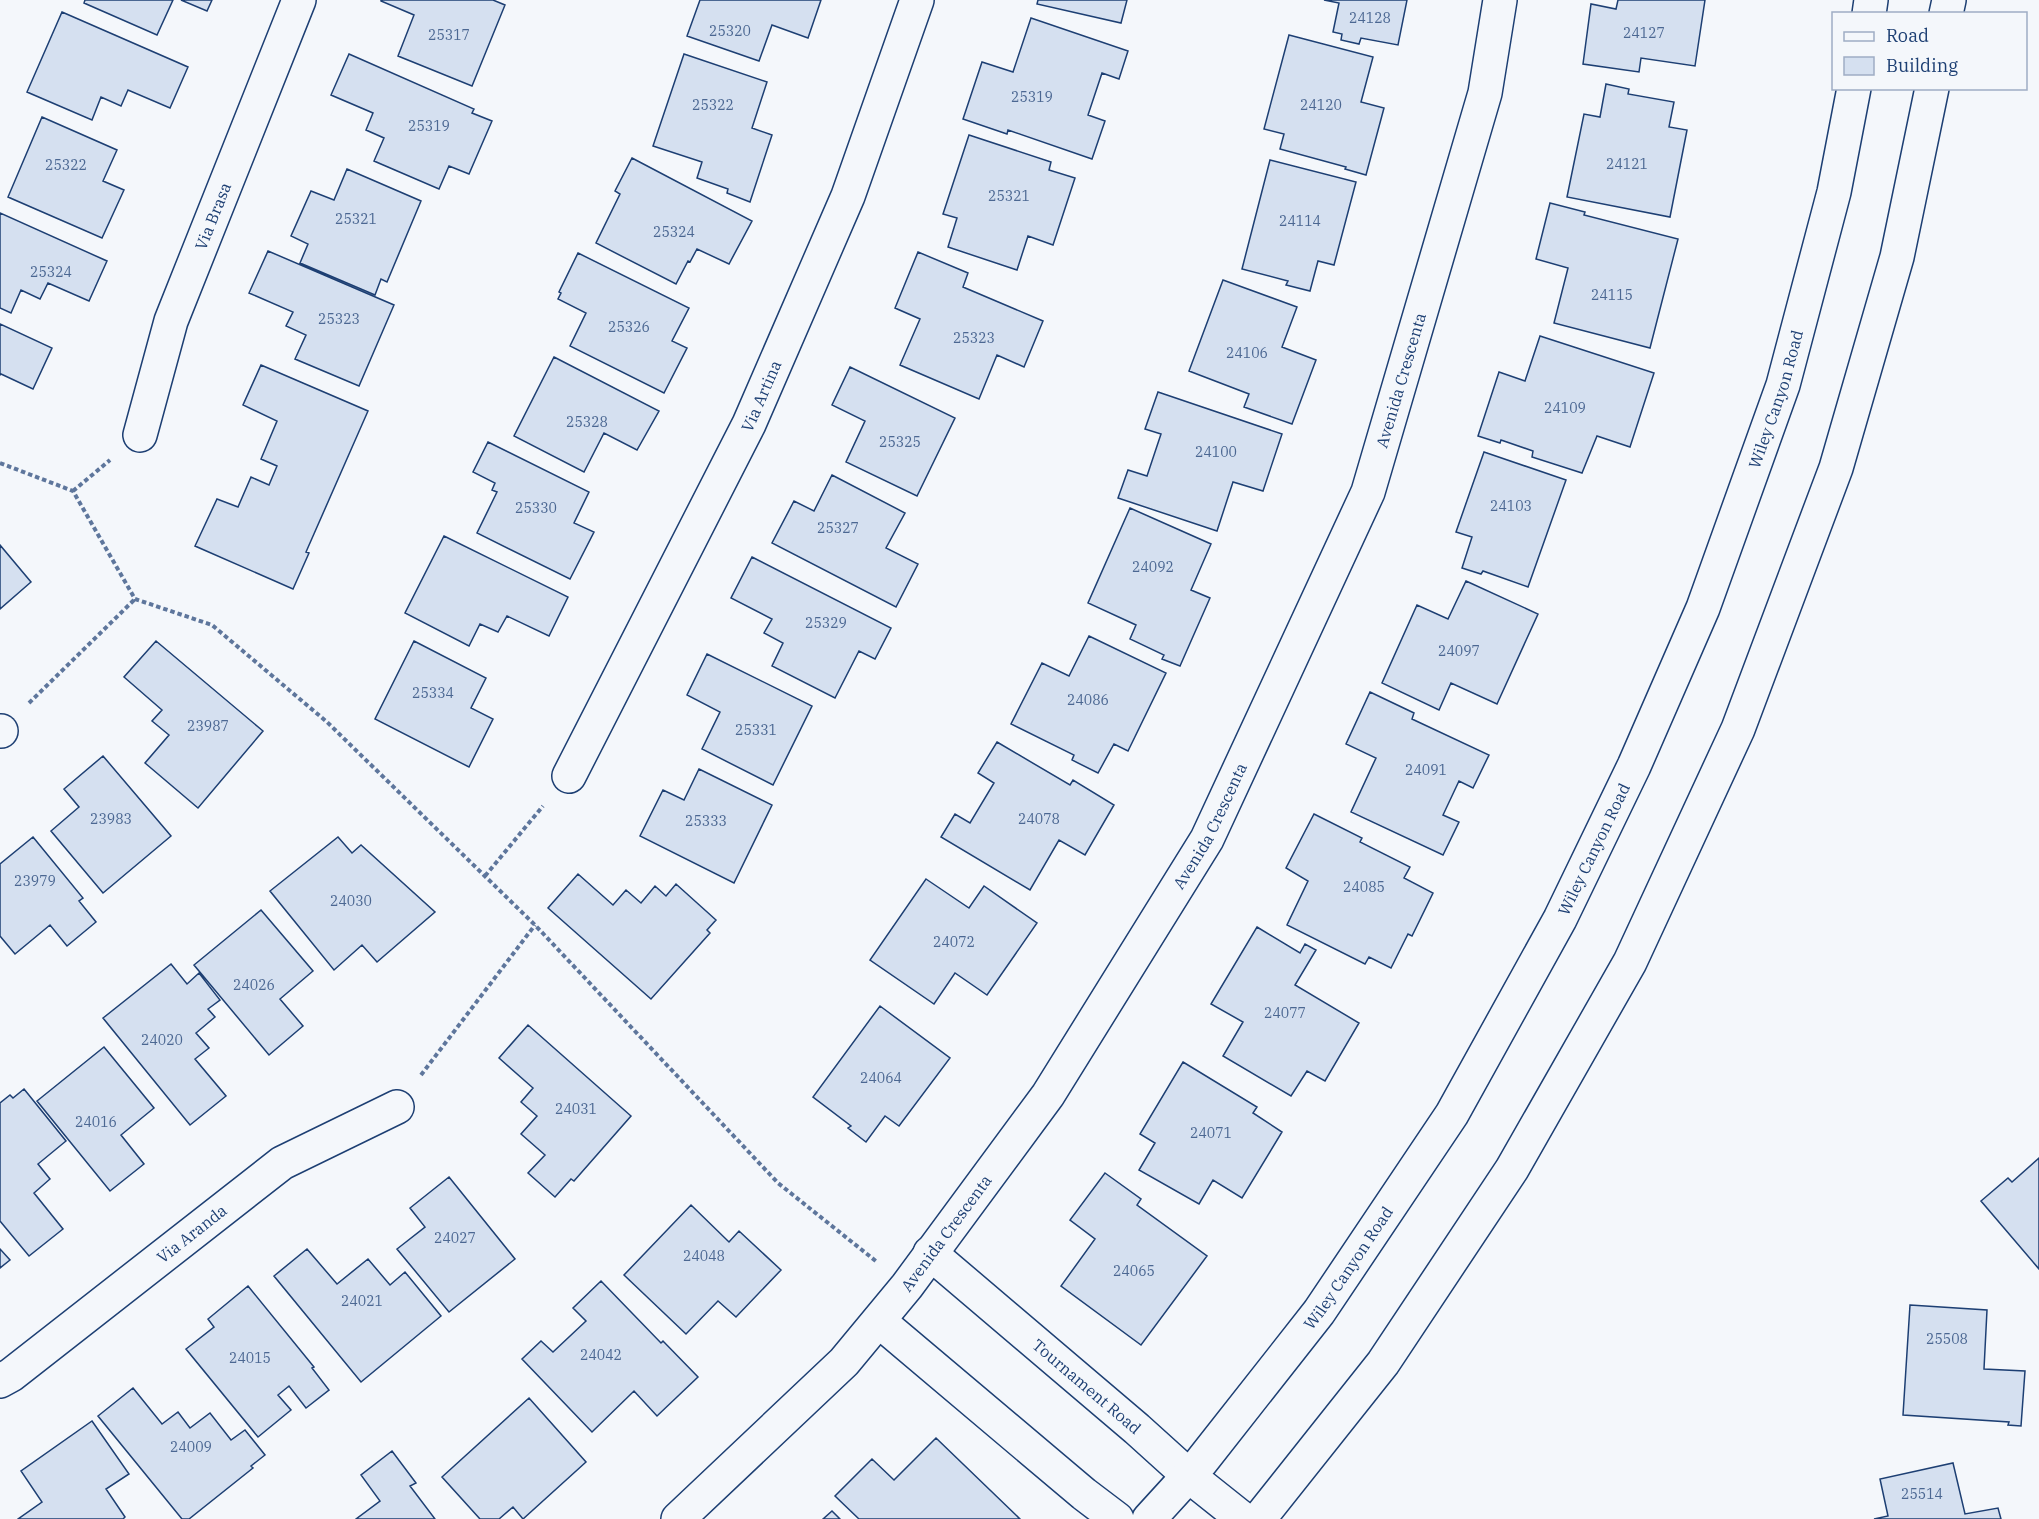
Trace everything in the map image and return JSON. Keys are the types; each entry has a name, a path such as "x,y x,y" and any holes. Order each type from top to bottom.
{"street":[{"name":"Via Brasa","path":"140,435 171,321 299,0"},
{"name":"Via Artina","path":"569,776 749,424 848,196 916,0"},
{"name":"Avenida Crescenta","path":"678,1519 844,1362 907,1286 1048,1095 1207,839 1368,492 1485,93 1500,0"},
{"name":"Wiley Canyon Road","path":"1149,1519 1189,1476 1319,1312 1452,1114 1560,919 1634,766 1703,608 1783,384 1834,192 1854,90"},
{"path":"1259,1519 1369,1382 1396,1344 1512,1169 1630,962 1738,729 1836,468 1897,257 1932,90"},
{"name":"Via Aranda","path":"0,1381 11,1375 282,1163 397,1107"},
{"name":"Tournament Road","path":"930,1253 1189,1476 1243,1519"},
{"path":"879,1321 1084,1494 1117,1519"}],"path":[{"path":"72,491 140,435"},
{"path":"0,463 72,491 135,598 212,625 327,723 535,925 778,1183 907,1286"},
{"path":"0,731 135,598"},
{"path":"484,877 569,776"},
{"path":"397,1107 535,925"}],"building":[{"path":"85,0 173,0 157,35 84,3"},
{"path":"181,0 212,0 207,11"},
{"path":"381,0 493,0 505,5 472,86 398,56 414,15"},
{"path":"700,0 821,0 808,38 772,25 759,61 687,36"},
{"path":"1038,0 1127,0 1121,23 1037,4"},
{"path":"1324,0 1407,0 1398,45 1361,38 1359,44 1341,40 1342,34 1333,32 1339,3"},
{"path":"1618,0 1705,0 1695,66 1641,58 1639,72 1583,64 1591,4 1616,9"},
{"path":"62,12 188,67 170,108 128,90 121,106 101,97 92,120 27,92"},
{"path":"1031,18 1128,51 1119,79 1102,73 1088,115 1105,121 1092,159 1008,130 1007,134 963,119 982,62 1013,72"},
{"path":"1289,35 1373,57 1361,102 1384,108 1366,175 1345,169 1346,167 1280,149 1284,134 1264,129"},
{"path":"349,54 474,109 472,113 492,121 469,174 449,166 439,189 374,161 384,138 366,130 373,113 331,95"},
{"path":"684,54 767,82 752,128 772,135 750,202 727,193 728,189 697,178 702,162 653,146"},
{"path":"1606,84 1629,89 1628,94 1674,102 1669,127 1687,130 1670,217 1567,197 1584,114 1600,117"},
{"path":"42,117 117,150 103,181 124,190 102,238 8,197"},
{"path":"969,135 1051,162 1049,170 1075,178 1053,245 1028,236 1017,270 948,247 957,218 943,214"},
{"path":"632,158 752,221 729,264 697,249 676,284 596,243 620,194 615,191"},
{"path":"1270,160 1356,182 1334,265 1318,261 1310,291 1286,285 1288,281 1242,269"},
{"path":"347,169 421,201 387,282 381,279 375,295 300,263 308,244 291,236 311,191 334,200"},
{"path":"1550,203 1585,212 1584,215 1678,239 1650,348 1554,323 1568,268 1536,259"},
{"path":"0,213 107,261 89,301 48,283 40,299 21,290 11,313 0,308"},
{"path":"268,251 394,305 359,386 295,359 306,335 286,326 293,312 249,293"},
{"path":"918,252 968,273 963,287 1043,321 1024,367 997,355 979,399 900,365 920,319 895,308"},
{"path":"578,253 689,308 672,341 687,348 664,393 570,346 586,313 558,299 561,293 559,292"},
{"path":"1223,280 1297,307 1282,347 1316,360 1292,424 1244,407 1249,394 1189,371"},
{"path":"0,324 52,348 33,389 0,375"},
{"path":"1540,336 1654,373 1630,447 1597,436 1582,473 1532,457 1533,451 1501,440 1500,443 1478,436 1499,372 1525,381"},
{"path":"554,357 659,411 637,450 604,433 584,472 514,436"},
{"path":"261,365 368,411 306,552 309,553 293,589 195,546 217,499 238,507 251,477 269,485 277,466 261,459 277,421 243,405"},
{"path":"850,367 955,418 917,496 846,462 865,421 832,405"},
{"path":"1158,392 1282,434 1263,491 1233,482 1217,531 1118,498 1128,470 1147,476 1161,434 1145,429"},
{"path":"488,442 589,492 574,523 594,532 570,579 477,533 497,492 492,490 495,483 473,472"},
{"path":"1484,452 1566,480 1528,587 1483,571 1481,574 1462,568 1472,537 1456,532"},
{"path":"832,475 905,513 886,548 918,564 896,607 772,543 794,501 814,511"},
{"path":"1130,508 1211,544 1191,590 1210,598 1180,666 1162,659 1164,655 1130,639 1136,625 1088,603"},
{"path":"444,536 568,597 549,636 507,616 498,632 480,624 469,646 405,613"},
{"path":"0,545 31,582 0,609"},
{"path":"752,557 891,628 875,659 859,651 835,698 772,666 783,643 764,633 772,619 731,598"},
{"path":"1466,581 1538,614 1497,704 1451,683 1439,710 1382,683 1417,605 1448,619"},
{"path":"1089,636 1166,673 1128,751 1114,744 1098,773 1072,760 1074,755 1011,724 1042,663 1069,676"},
{"path":"156,641 263,731 198,808 145,763 169,735 152,721 162,710 124,677"},
{"path":"414,641 486,678 471,708 493,719 469,767 375,719"},
{"path":"707,654 812,706 773,785 702,749 720,712 687,695"},
{"path":"1370,692 1414,713 1412,719 1489,755 1473,788 1459,781 1443,815 1459,822 1443,855 1351,812 1376,758 1346,744"},
{"path":"997,742 1070,785 1073,780 1114,805 1085,855 1059,840 1030,890 941,837 955,814 970,823 994,783 978,773"},
{"path":"103,756 171,836 103,893 51,831 79,807 64,789"},
{"path":"699,769 772,805 734,883 640,836 663,790 684,800"},
{"path":"1314,814 1362,838 1360,842 1410,867 1404,878 1433,893 1412,936 1408,934 1391,968 1369,957 1365,964 1287,925 1308,881 1286,868"},
{"path":"33,837 83,898 79,901 96,922 67,946 50,925 15,954 0,936 0,864"},
{"path":"338,837 352,853 361,845 435,912 377,962 362,945 334,970 270,891"},
{"path":"578,874 613,905 626,890 641,903 655,886 666,896 676,884 716,920 707,930 710,933 651,999 548,908"},
{"path":"926,879 969,908 984,886 1037,923 987,995 955,973 934,1004 870,960"},
{"path":"261,910 313,971 280,999 303,1026 269,1055 194,965"},
{"path":"1257,927 1300,953 1305,944 1316,950 1295,985 1359,1023 1325,1081 1307,1071 1291,1096 1223,1056 1243,1022 1211,1004"},
{"path":"171,964 187,984 199,973 220,1000 208,1009 215,1017 196,1033 209,1048 195,1059 226,1096 190,1125 103,1018"},
{"path":"880,1006 950,1058 899,1126 885,1116 866,1142 848,1128 851,1126 813,1097"},
{"path":"528,1025 631,1116 574,1181 571,1179 555,1197 528,1173 545,1155 521,1134 537,1116 521,1102 533,1088 499,1058"},
{"path":"104,1047 154,1108 121,1135 144,1164 110,1191 37,1101"},
{"path":"1183,1062 1257,1107 1253,1113 1282,1132 1242,1198 1213,1180 1199,1204 1139,1170 1155,1143 1140,1134"},
{"path":"24,1089 66,1141 38,1164 50,1179 34,1193 63,1229 29,1256 0,1221 0,1103 10,1095 13,1098"},
{"path":"2039,1158 2039,1269 1981,1201 2008,1178 2012,1182"},
{"path":"1105,1173 1141,1199 1137,1205 1207,1256 1141,1345 1061,1286 1095,1239 1070,1220"},
{"path":"449,1177 515,1259 449,1312 397,1249 425,1227 410,1208"},
{"path":"691,1205 729,1242 739,1231 781,1270 736,1317 718,1301 686,1334 624,1275"},
{"path":"0,1249 10,1260 0,1268"},
{"path":"307,1249 337,1284 368,1259 390,1285 405,1272 441,1316 361,1382 274,1276"},
{"path":"601,1281 661,1343 663,1341 698,1377 657,1416 634,1391 592,1432 522,1359 541,1341 553,1352 586,1321 573,1308"},
{"path":"248,1286 314,1367 312,1368 329,1390 306,1408 289,1386 278,1395 291,1410 258,1437 186,1349 214,1327 208,1319"},
{"path":"1910,1305 1987,1310 1984,1369 2025,1371 2021,1426 2008,1425 2009,1422 1903,1415"},
{"path":"133,1388 162,1424 178,1412 190,1428 210,1413 231,1440 245,1430 265,1455 251,1466 253,1468 189,1519 182,1519 98,1416"},
{"path":"529,1398 586,1462 523,1519 513,1507 499,1519 480,1519 442,1477"},
{"path":"92,1421 129,1474 106,1489 125,1517 123,1519 18,1519 42,1502 21,1471"},
{"path":"936,1438 1020,1519 859,1519 835,1496 872,1459 894,1480"},
{"path":"392,1451 416,1483 410,1486 435,1519 356,1519 380,1501 361,1475"},
{"path":"1953,1463 1965,1514 1998,1508 2001,1519 1874,1519 1888,1516 1880,1479"},
{"path":"832,1511 840,1519 823,1519"}]}
